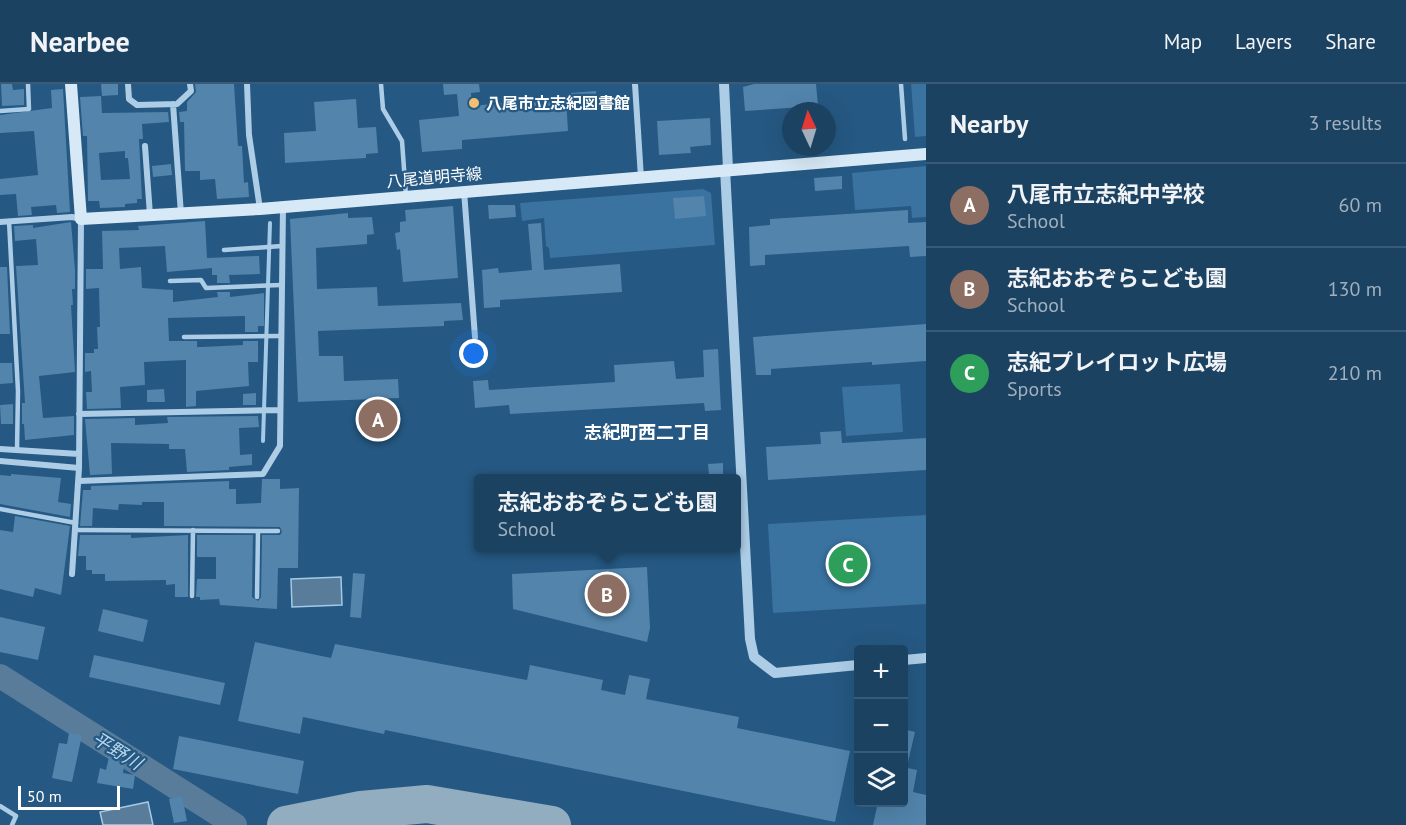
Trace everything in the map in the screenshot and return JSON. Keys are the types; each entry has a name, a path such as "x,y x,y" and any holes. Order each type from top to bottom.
{"main road":[{"path":"71,84 81,219"},
{"name":"八尾道明寺線","path":"81,219 260,209 926,154"}],"street":[{"path":"128,84 129,99 138,105 182,102 191,91 190,84"},
{"path":"247,84 249,135 260,209"},
{"path":"635,84 641,178"},
{"path":"724,84 750,639 754,657 775,673 854,665"},
{"path":"173,104 181,214"},
{"path":"146,146 150,216"},
{"path":"464,191 475,337"},
{"path":"79,481 264,474 280,447 283,207"},
{"path":"0,222 72,217 81,219 80,468 72,574"},
{"path":"79,414 279,410"},
{"path":"19,450 21,463"},
{"path":"0,451 79,454"},
{"path":"0,451 8,462"},
{"path":"0,461 80,468"},
{"path":"908,660 926,658"}],"lane":[{"path":"0,111 29,109 28,84"},
{"path":"381,84 383,109 402,141 406,196"},
{"path":"901,84 905,139"},
{"path":"9,221 19,450"},
{"path":"224,250 282,246"},
{"path":"170,281 201,280 206,288 281,285"},
{"path":"184,337 280,336"},
{"path":"0,509 76,526 278,531"},
{"path":"192,596 193,530"},
{"path":"257,597 258,531"},
{"path":"0,806 16,816 12,825"}],"shaded area":[{"path":"911,84 926,84 926,136 915,137"},
{"path":"926,166 926,217 912,218 911,206 855,210 852,173"},
{"path":"703,189 711,193 715,245 550,258 549,248 546,246 544,218 522,221 520,203"},
{"path":"900,384 903,432 846,436 842,387"},
{"path":"926,515 926,604 773,613 768,524"},
{"path":"341,577 342,605 292,607 291,579"},
{"path":"148,802 153,825 103,825 100,812"}],"building":[{"path":"1,84 12,84 13,90 24,89 24,105 2,106"},
{"path":"101,84 118,84 118,95 102,96"},
{"path":"195,84 234,84 238,146 242,146 244,183 248,182 249,197 217,199 215,179 200,180 200,171 185,171 184,122 180,122 179,112 187,111 187,102 196,92"},
{"path":"443,84 479,84 480,92 471,93 472,106 566,97 568,131 462,140 462,149 422,152 419,120 459,116 457,94 444,95"},
{"path":"754,84 816,84 818,102 782,102 782,108 745,111 743,87"},
{"path":"63,89 70,212 57,213 56,205 31,207 32,215 18,216 16,194 0,195 0,179 38,175 34,131 0,133 0,115 52,108 51,90"},
{"path":"596,91 597,105 572,106 571,93"},
{"path":"101,96 102,113 168,112 169,122 142,124 143,139 139,139 142,199 137,199 137,203 125,204 125,207 100,208 99,201 88,201 87,136 83,136 80,97","holes":["125,151 125,158 128,158 130,179 101,180 99,153"]},
{"path":"356,99 358,128 376,127 378,153 366,154 366,158 285,163 284,133 316,131 314,102"},
{"path":"710,118 711,145 690,147 691,153 659,155 657,121"},
{"path":"171,164 172,175 153,177 152,166"},
{"path":"842,176 842,189 815,191 814,178"},
{"path":"704,196 706,216 675,219 673,198"},
{"path":"488,205 515,205 516,217 489,219"},
{"path":"453,206 458,278 403,282 400,249 397,250 395,233 400,232 400,222 406,221 405,210"},
{"path":"908,210 908,223 926,222 926,256 910,257 909,246 765,255 765,265 750,266 749,227 770,225 770,219"},
{"path":"348,213 348,218 372,217 374,234 367,235 367,244 316,248 317,289 377,287 378,306 461,303 463,320 444,321 444,326 318,331 319,356 343,356 344,381 398,379 399,398 298,402 290,219"},
{"path":"205,221 207,258 259,256 260,274 229,275 230,283 217,283 217,275 212,275 212,268 167,272 165,246 119,248 120,269 141,267 142,288 173,290 173,302 218,297 217,292 230,292 230,297 264,293 264,326 258,326 258,332 245,332 245,316 168,318 169,341 197,341 197,347 202,347 243,345 243,341 258,341 258,362 248,362 249,386 196,391 196,406 186,407 186,360 144,362 145,385 120,387 121,408 87,409 86,392 92,392 91,371 85,372 85,353 94,353 94,349 98,349 97,327 100,327 99,288 86,289 86,269 103,269 102,231 139,230 138,226"},
{"path":"71,222 75,270 75,289 72,289 73,305 71,305 75,372 39,376 43,418 74,416 74,435 25,440 24,424 22,424 22,403 25,403 16,266 38,265 36,239 15,241 14,226 33,225 33,228"},
{"path":"541,223 544,270 620,264 622,292 500,300 500,307 484,308 482,270 498,268 499,273 532,270 528,224"},
{"path":"0,267 7,267 10,334 0,334"},
{"path":"926,324 926,361 771,369 771,375 756,375 753,337"},
{"path":"718,349 721,410 705,411 704,403 510,414 509,405 475,408 473,381 488,380 489,390 615,382 614,365 674,361 676,379 704,377 703,350"},
{"path":"0,363 12,363 13,383 0,384"},
{"path":"164,389 165,402 147,402 147,390"},
{"path":"256,393 256,405 243,405 243,394"},
{"path":"13,404 13,424 1,424 0,405"},
{"path":"258,416 259,427 239,428 240,455 252,454 252,465 229,467 229,470 187,472 185,449 169,449 169,444 111,443 112,474 90,475 85,419 135,418 135,425 168,423 167,417"},
{"path":"841,431 842,443 926,438 926,470 768,480 766,447 821,444 820,432"},
{"path":"723,463 723,474 709,474 708,464"},
{"path":"11,474 61,478 58,502 71,504 70,517 0,504 0,475 11,476"},
{"path":"262,479 280,479 280,489 299,488 298,568 278,568 277,609 220,605 219,599 200,600 200,597 196,597 197,579 216,579 216,557 197,557 197,535 253,535 252,597 258,601 261,597 262,535 280,535 282,532 280,527 164,526 164,502 142,502 142,505 119,504 118,510 93,508 92,526 80,526 83,490 91,490 91,486 229,481 229,489 236,489 236,504 261,503"},
{"path":"15,516 70,526 61,595 35,588 33,597 0,589 0,530 13,532"},
{"path":"80,535 131,535 131,538 188,535 188,597 175,597 175,584 166,585 166,580 105,581 105,574 92,574 92,570 86,570 86,556 78,556"},
{"path":"647,567 650,628 647,642 513,609 512,574"},
{"path":"353,573 365,574 361,618 350,617"},
{"path":"103,609 148,620 143,642 98,631"},
{"path":"0,617 45,627 38,660 0,652"},
{"path":"255,642 331,658 335,644 527,680 530,665 603,680 601,690 625,695 629,675 650,679 646,699 739,717 737,728 850,751 835,822 385,730 384,734 303,717 300,734 238,721"},
{"path":"94,655 225,683 220,705 89,677"},
{"path":"908,730 915,732 908,762"},
{"path":"69,733 82,735 72,782 52,778 59,743 67,744"},
{"path":"179,736 304,761 298,794 173,769"},
{"path":"109,757 125,760 123,773 135,775 133,789 97,783 100,768 106,770"},
{"path":"908,768 917,770 913,792 926,795 926,825 873,825 877,807 908,807"},
{"path":"182,796 187,821 174,823 169,799"}],"waterway":[{"path":"263,441 270,223"},
{"name":"平野川","path":"0,676 235,825"}],"taxiway":[{"path":"286,825 361,810 427,804 552,825"}],"place":[{"name":"八尾市立志紀図書館","path":"474,103"},
{"name":"八尾市立志紀中学校","path":"378,419"},
{"name":"志紀プレイロット広場","path":"848,564"},
{"name":"志紀おおぞらこども園","path":"607,594"}],"district":[{"name":"志紀町西二丁目","path":"647,433"}]}
